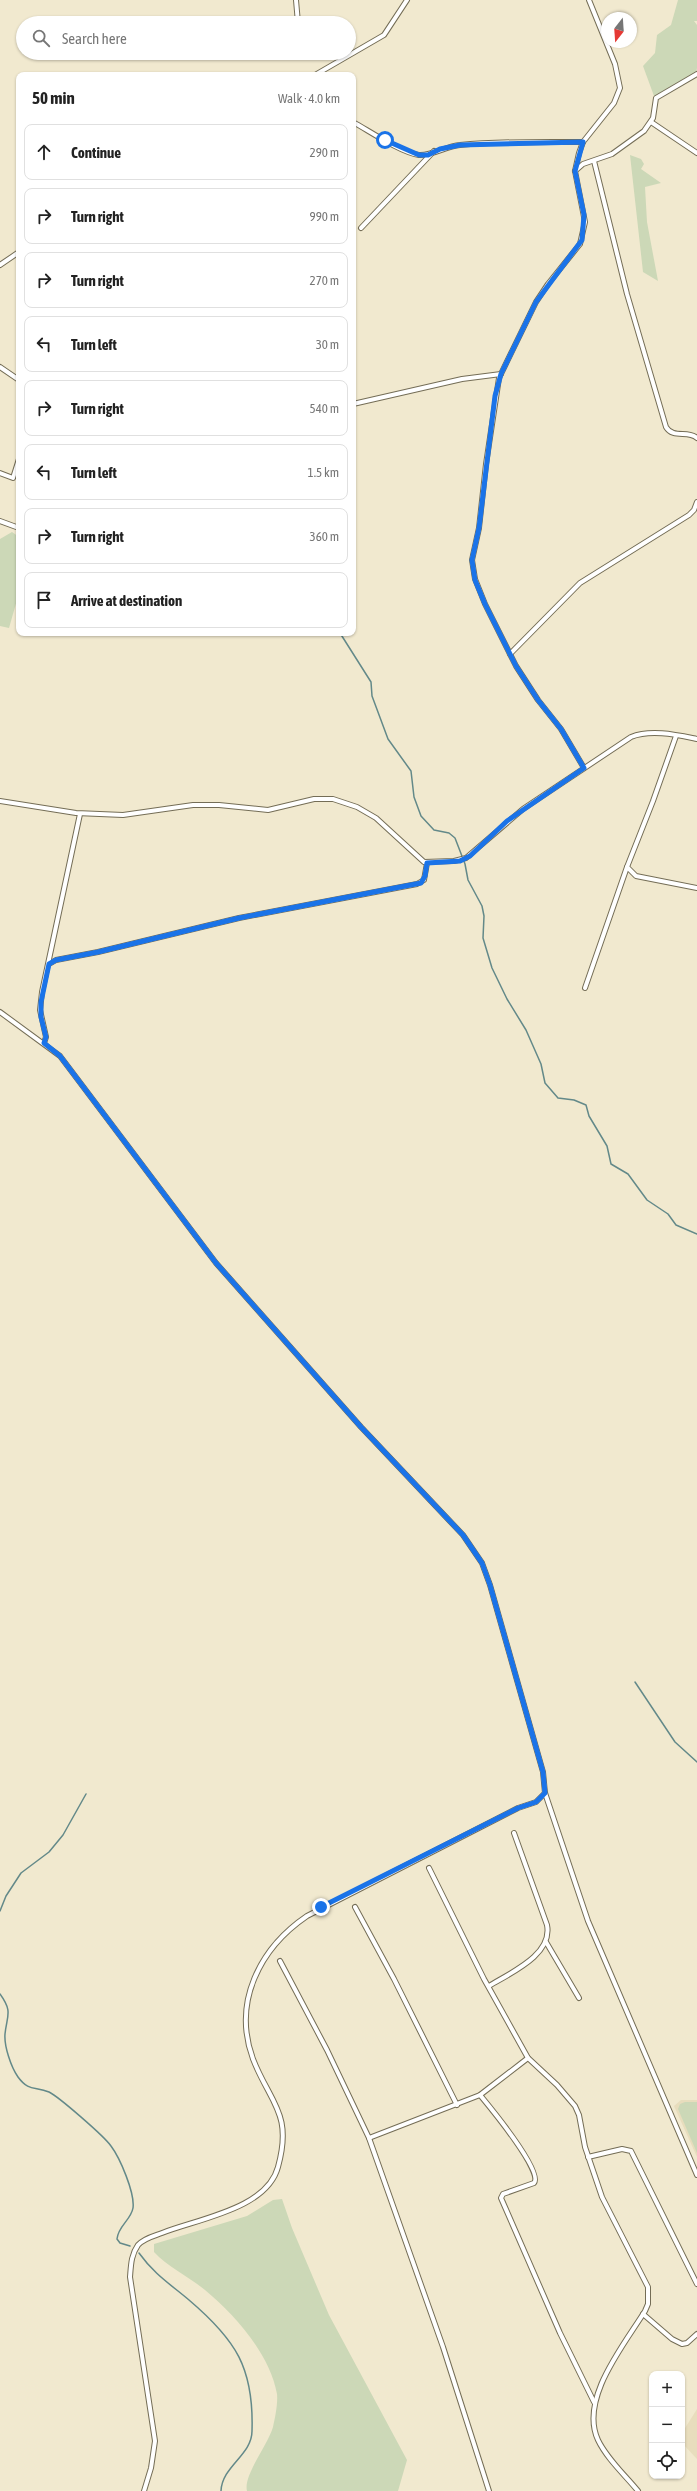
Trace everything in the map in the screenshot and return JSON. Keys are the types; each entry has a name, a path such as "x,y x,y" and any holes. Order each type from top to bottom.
{"street":[{"path":"296,0 297,16"},
{"path":"356,51 384,35 407,0"},
{"path":"584,768 561,729 529,688 510,654 485,604 475,580 472,560 479,528 495,396 501,374 536,302 582,240 584,215 575,171 583,142 611,107 620,88 615,64 589,0"},
{"path":"320,72 341,60"},
{"path":"575,171 583,164 612,154 626,146 651,122 656,98 697,74"},
{"path":"651,122 697,153"},
{"path":"356,124 392,143 419,155 428,155 435,150 460,145 583,142"},
{"path":"361,228 435,150"},
{"path":"594,161 627,294 666,427 673,433 689,434 697,438"},
{"path":"0,265 16,254"},
{"path":"0,367 16,378"},
{"path":"356,403 462,379 501,374"},
{"path":"0,473 13,478 16,468"},
{"path":"510,654 574,588 689,515 694,510 697,502"},
{"path":"0,521 16,527"},
{"path":"0,801 80,814 123,815 170,807 219,805 268,810 314,799 333,799 356,807 376,818 427,863 460,861 466,858 518,813 584,768 637,735 697,738"},
{"path":"585,988 622,878 653,801 676,736"},
{"path":"44,1043 46,1037 41,1017 41,1002 80,814"},
{"path":"49,964 56,960 98,952 239,918 417,884 424,880 427,863"},
{"path":"627,867 636,876"},
{"path":"622,878 629,875 697,888"},
{"path":"0,1012 16,1026 44,1043 64,1061 216,1263 288,1346 472,1548 482,1563 490,1585 543,1772 545,1793 591,1928 697,2176"},
{"path":"144,2491 151,2468 155,2441 130,2277 132,2256 143,2241 215,2216 253,2198 264,2191 276,2172 282,2142 281,2116 274,2098 253,2059 246,2033 247,2004 260,1967 277,1940 307,1916 518,1808 536,1802 545,1793"},
{"path":"489,1986 528,1961 546,1942 548,1937 547,1925 514,1834"},
{"path":"429,1868 489,1986 528,2058 557,2085 575,2106 588,2157 602,2197 646,2281 649,2295 642,2314 602,2382 594,2402 593,2421 598,2441 638,2491"},
{"path":"355,1907 394,1979 457,2105"},
{"path":"546,1942 579,1998"},
{"path":"280,1961 327,2050 369,2138 443,2347 489,2491"},
{"path":"369,2138 480,2095 528,2058"},
{"path":"480,2095 525,2155 535,2176 534,2183 503,2194 501,2198 560,2332 594,2402"},
{"path":"588,2157 617,2149 627,2149 631,2151 697,2284"},
{"path":"642,2314 676,2342 687,2343 697,2334"}],"shaded area":[{"path":"681,2100 697,2100 697,2157 674,2106"},
{"path":"697,2409 697,2459 685,2446 685,2428"}],"green space":[{"path":"678,0 697,0 697,21 694,21 697,25 696,73 654,96 643,66 655,53 657,35 671,25"},
{"path":"630,155 641,159 644,164 641,169 661,183 645,187 647,222 658,281 643,272"},
{"path":"12,532 16,535 16,604 9,628 0,626 0,539"},
{"path":"685,2102 697,2102 697,2153 678,2109 680,2104"},
{"path":"282,2199 292,2228 329,2315 407,2460 398,2491 247,2491 247,2484 252,2468 273,2427 277,2394 273,2379 259,2350 239,2323 205,2290 172,2267 154,2252 154,2244 247,2216 273,2200"}],"waterway":[{"path":"342,636 371,682 372,696 388,739 411,771 414,797 421,816 434,830 449,833 455,838 465,864 468,880 482,906 484,916 483,938 492,968 507,999 526,1030 541,1064 545,1083 558,1098 574,1100 586,1105 589,1116 607,1146 611,1164 628,1174 647,1200 668,1214 676,1225 697,1234"},
{"path":"635,1682 675,1742 697,1762"},
{"path":"0,1911 6,1896 21,1873 49,1852 63,1835 86,1794"},
{"path":"0,1994 7,2005 8,2010 5,2034 8,2056 18,2077 29,2087 44,2090 54,2095 107,2141 119,2159 132,2194 133,2208 130,2216 120,2230 117,2239 120,2243 130,2246"},
{"path":"139,2253 156,2273 189,2300 219,2328 239,2357 245,2372 250,2390 252,2409 251,2439 247,2447 226,2474 221,2491"}],"route":[{"path":"321,1907 518,1808 536,1802 545,1793 546,1786 543,1772 486,1572 482,1563 463,1535 361,1427 216,1263 60,1056 54,1049 44,1043 46,1037 40,1010 42,992 49,964 52,961 98,952 239,918 324,903 421,883 424,880 427,863 447,861 454,862 470,856 507,821 584,768 561,729 529,688 516,666 485,604 475,580 472,560 478,536 495,396 501,374 536,302 582,240 585,222 575,171 583,142 460,145 435,150 428,155 419,155 385,140"}]}
